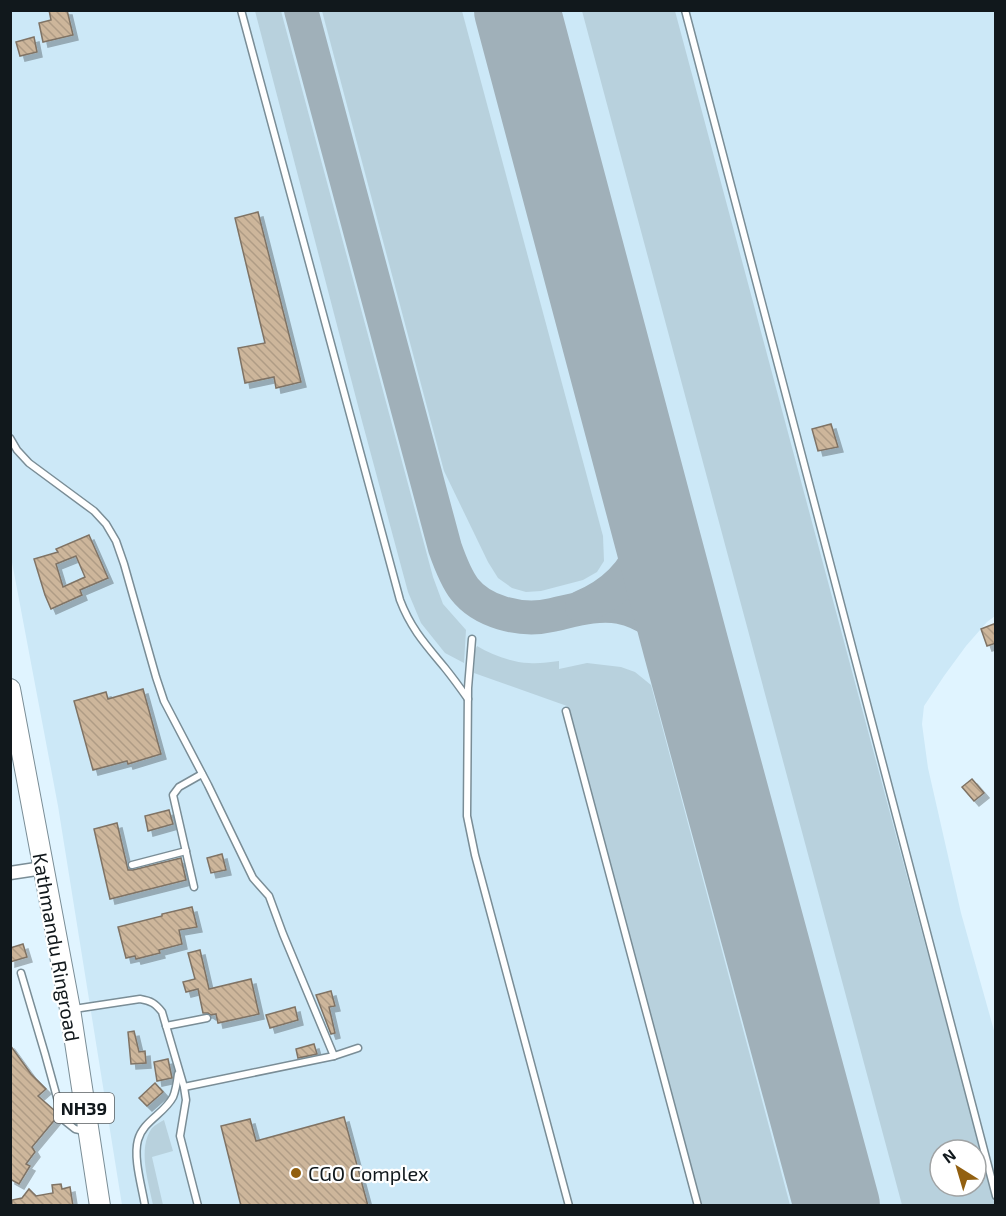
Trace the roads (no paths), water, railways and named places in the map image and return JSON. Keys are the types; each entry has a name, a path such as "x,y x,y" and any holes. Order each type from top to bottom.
{"highway":[{"name":"Kathmandu Ringroad","path":"10,689 70,1009 100,1206"}],"street":[{"path":"10,873 43,868"}],"lane":[{"path":"241,10 400,600 420,639 468,699"},
{"path":"685,10 996,1196"},
{"path":"10,438 29,463 94,511 106,524 116,541 164,701 253,878 269,896 334,1056"},
{"path":"472,639 468,699 467,816 475,855 569,1206"},
{"path":"566,711 698,1206"},
{"path":"194,887 173,795 179,787 202,774"},
{"path":"132,865 186,851"},
{"path":"21,973 60,1112 65,1121 75,1129 87,1131"},
{"path":"70,1009 140,999 149,1000 162,1011 184,1087 186,1100 180,1136 198,1206"},
{"path":"166,1026 207,1018"},
{"path":"184,1087 334,1056 358,1048"},
{"path":"145,1206 136,1155 138,1140 144,1127 172,1099 179,1071"}],"place":[{"name":"CGO Complex","path":"296,1173"}]}
